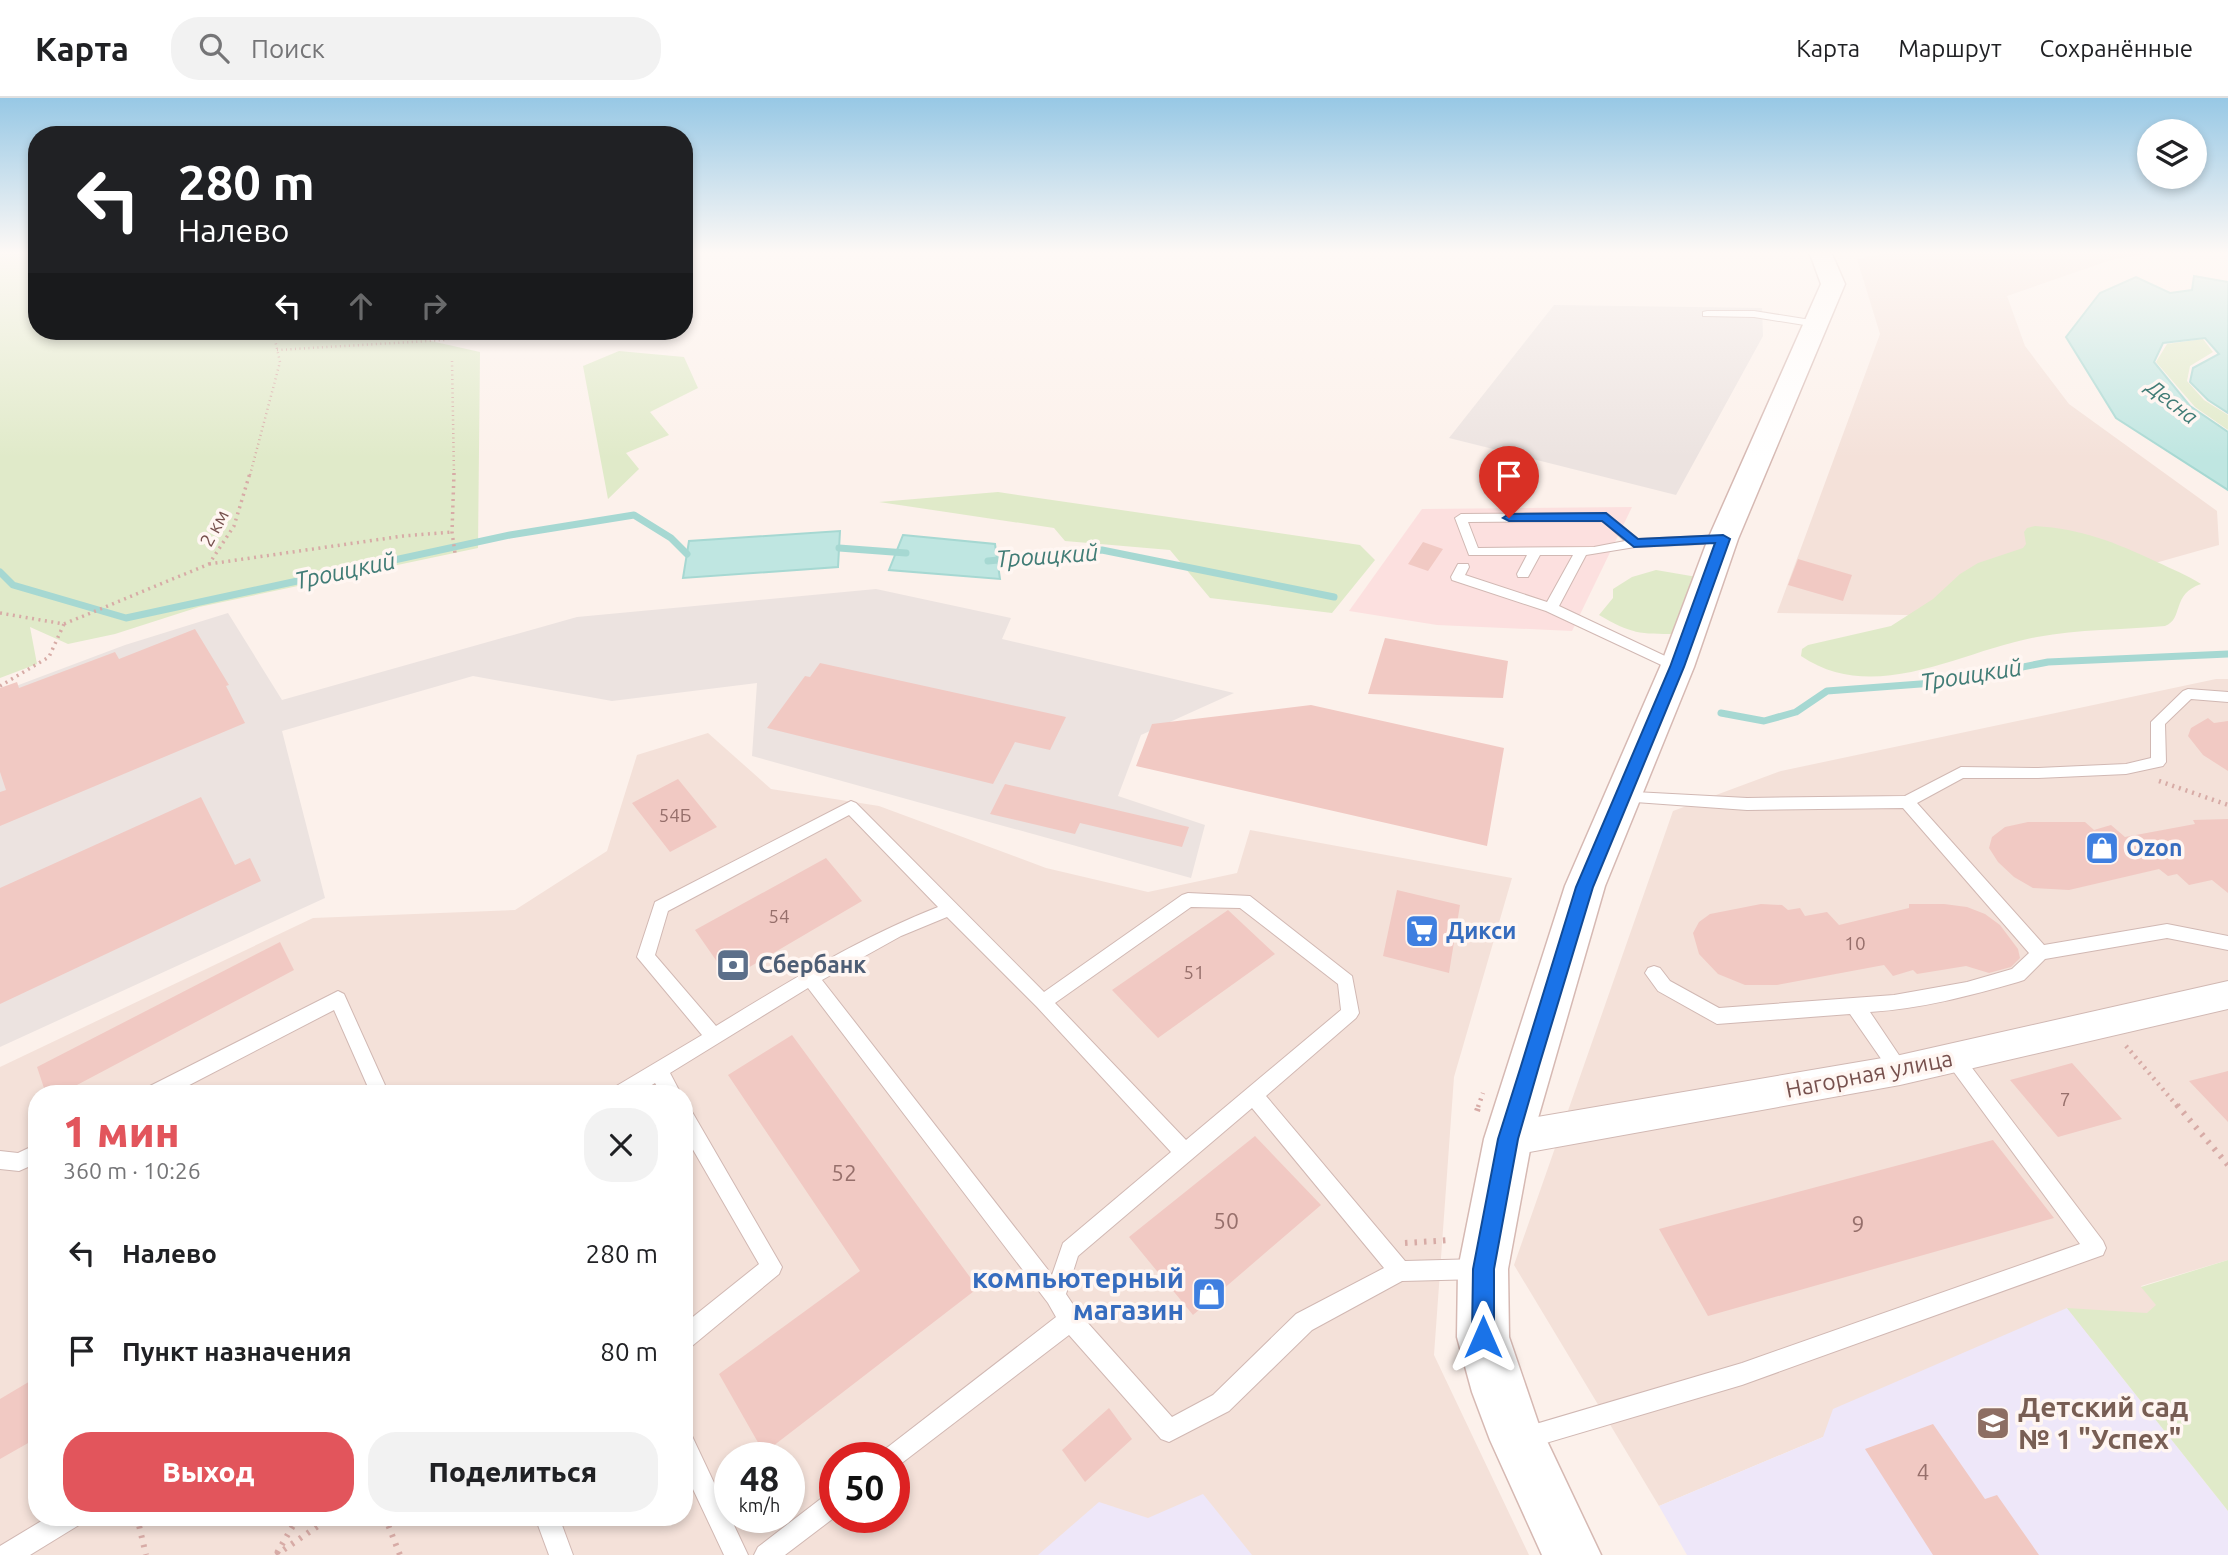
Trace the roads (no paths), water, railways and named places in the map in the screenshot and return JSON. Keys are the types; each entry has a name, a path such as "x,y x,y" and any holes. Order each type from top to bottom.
{"main road":[{"path":"1572,1555 1518,1440 1499,1392 1483,1337 1483,1269 1508,1139 1585,887 1677,667 1723,539 1817,324"}],"street":[{"name":"Нагорная улица","path":"1508,1139 1900,1070 2228,995"}],"lane":[{"path":"1804,322 1817,324"},
{"path":"1634,543 1606,517 1461,518 1469,559 1457,578 1488,575 1516,584 1551,608 1677,667"},
{"path":"1469,559 1502,552 1582,551 1634,543 1723,539"},
{"path":"1551,608 1582,551"},
{"path":"1488,575 1502,552"},
{"path":"1516,584 1535,552"},
{"path":"1622,795 1748,804 1907,802 1961,772 2038,773 2126,769 2158,762 2158,722 2189,694 2228,697"},
{"path":"1907,802 2040,953"},
{"path":"715,1037 646,957 661,907 851,807 1043,1002 1184,1152"},
{"path":"1043,1002 1188,900 1244,901 1346,981 1350,1013 1070,1250 1055,1296"},
{"path":"635,1085 810,978 895,931 950,909"},
{"path":"1654,973 1664,986 1717,1016 1855,1006 1930,996 2018,975 2040,953 2168,931 2228,943"},
{"path":"810,978 1055,1296 1070,1321 1168,1431 1221,1403 1304,1322 1400,1271 1483,1269"},
{"path":"171,1085 338,999 376,1085"},
{"path":"1855,1006 1900,1070"},
{"path":"1518,1440 1742,1374 2096,1248 1954,1058"},
{"path":"658,1071 667,1085"},
{"path":"1252,1095 1400,1271"},
{"path":"693,1131 772,1267 693,1331"},
{"path":"0,1160 19,1162 28,1158"},
{"path":"910,1444 1070,1321"},
{"path":"693,1463 736,1555"},
{"path":"766,1555 819,1514"},
{"path":"8,1555 56,1526"},
{"path":"550,1526 561,1555"}],"water":[{"name":"Десна","path":"2078,322 2228,322 2228,413 2208,400 2190,382 2193,368 2219,354 2205,338 2163,343 2154,362 2190,406 2228,432 2228,490 2116,418 2066,337"},
{"path":"840,531 838,567 683,578 689,541"},
{"path":"903,535 995,544 1000,579 889,570"}],"waterway":[{"name":"Троицкий","path":"0,572 13,585 126,618 510,535 634,515 671,538 687,554"},
{"name":"Троицкий","path":"839,548 906,553"},
{"name":"Троицкий","path":"988,561 1102,550 1334,597"},
{"name":"Троицкий","path":"1721,713 1764,721 1796,712 1827,691 1947,682 2048,662 2228,654"}],"place":[{"name":"Ozon","path":"2102,848"},
{"name":"Дикси","path":"1422,931"},
{"name":"Сбербанк","path":"733,965"},
{"name":"компьютерный магазин","path":"1209,1294"},
{"name":"Детский сад № 1 \"Успех\"","path":"1993,1423"}]}
